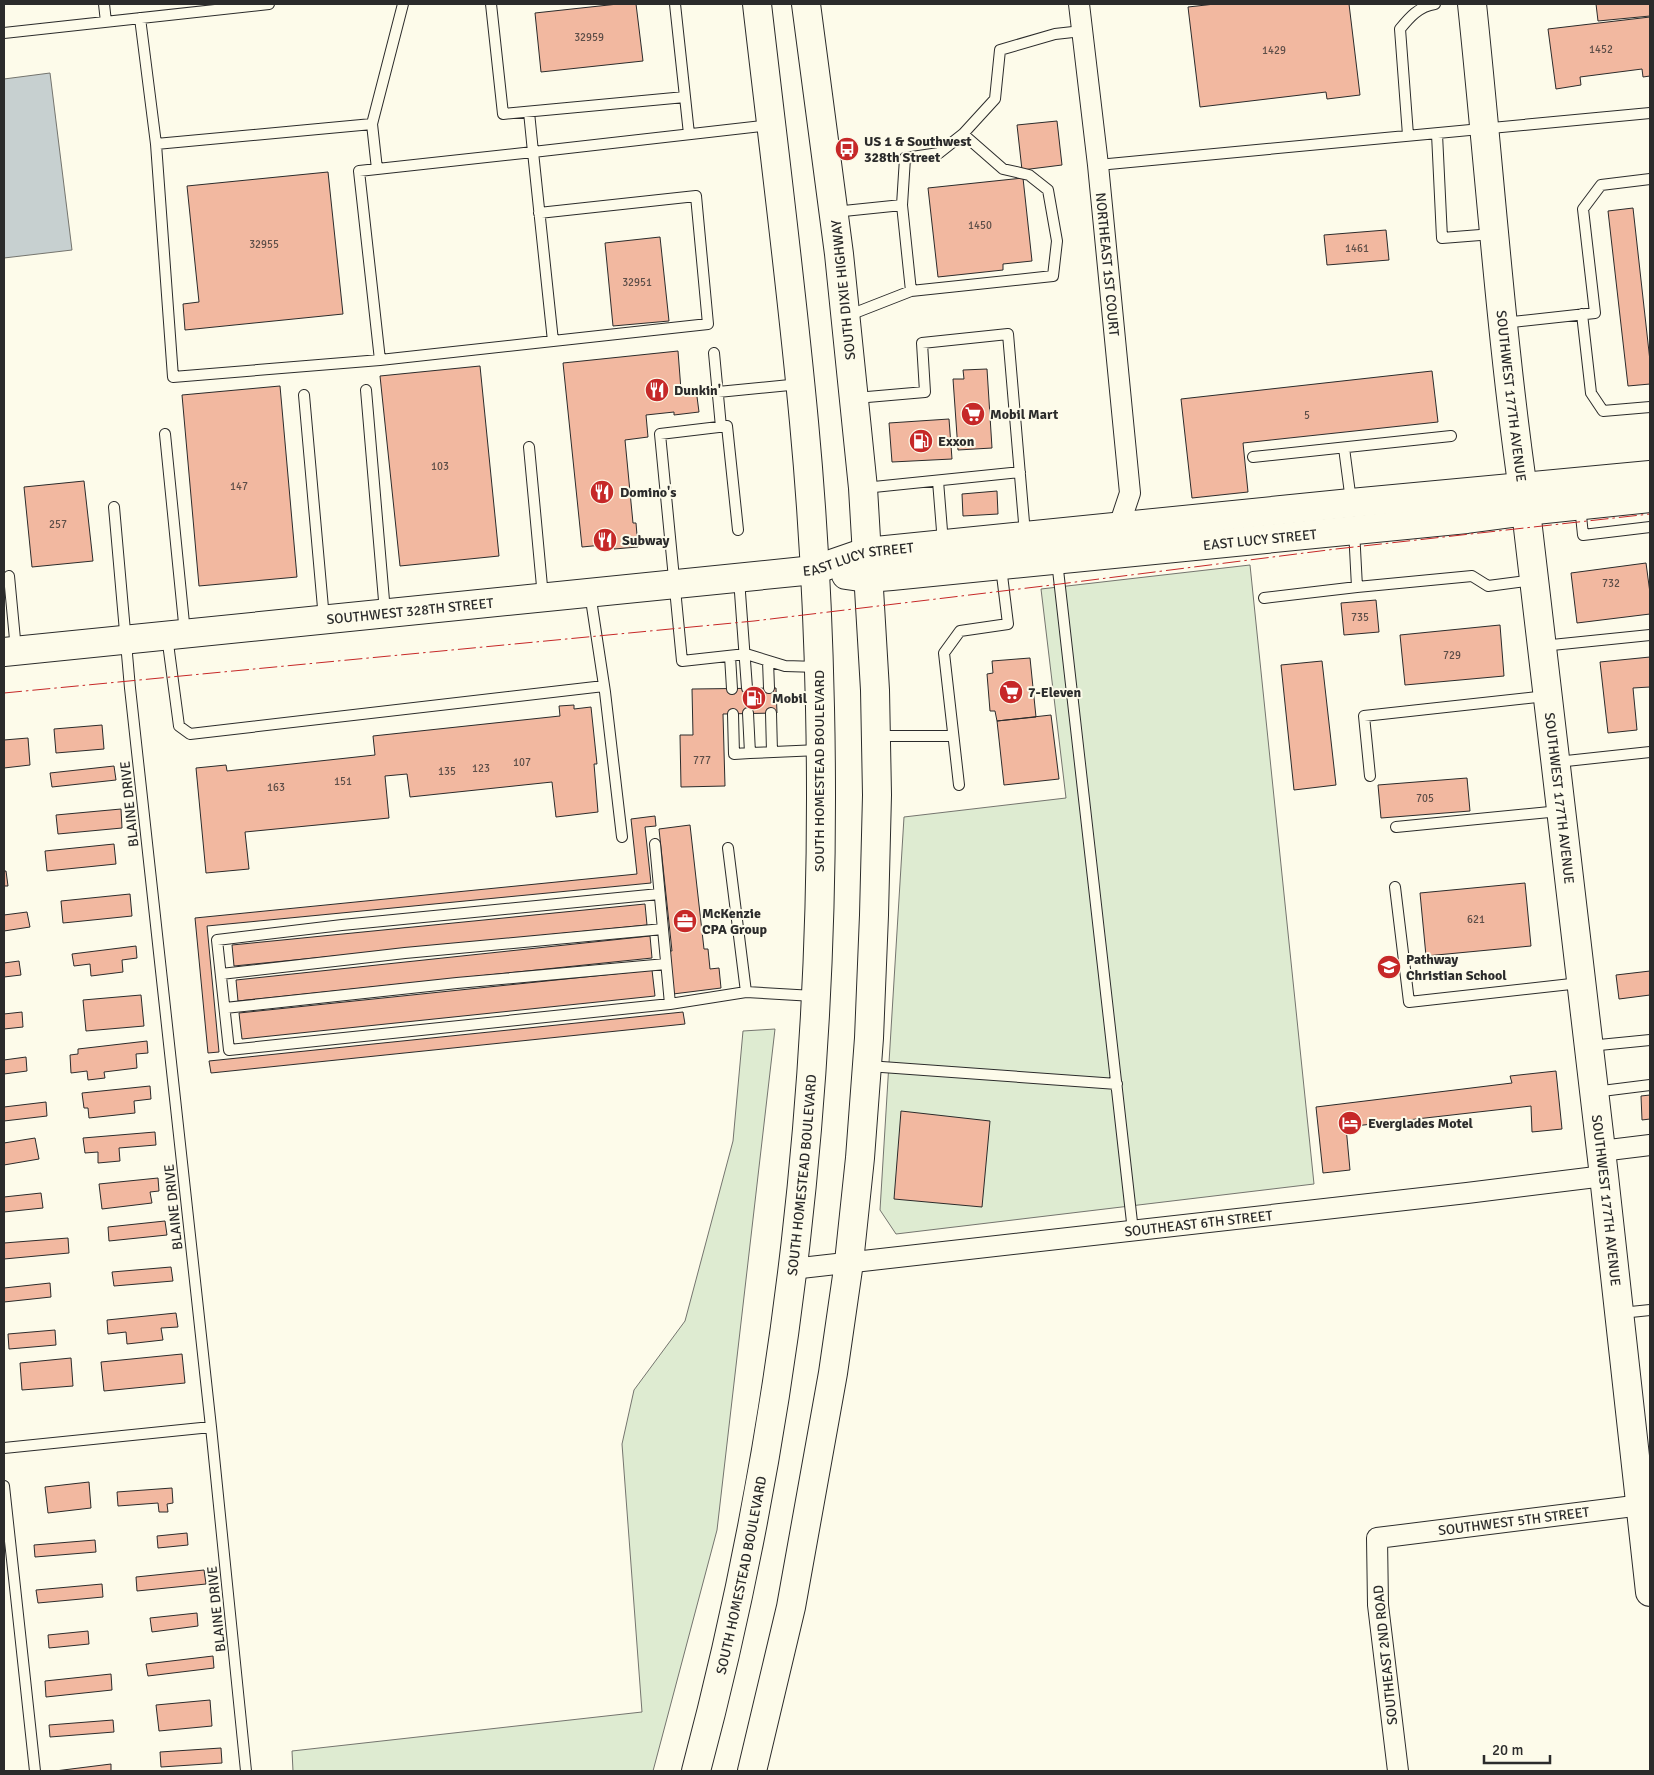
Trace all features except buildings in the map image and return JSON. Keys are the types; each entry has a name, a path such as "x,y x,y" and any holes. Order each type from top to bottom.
{"main road":[{"path":"757,4 804,423 814,570"},
{"name":"SOUTH DIXIE HIGHWAY","path":"806,4 834,212 855,398 863,488 867,565"},
{"name":"SOUTHWEST 177TH AVENUE","path":"1472,4 1486,129 1503,323 1603,1164 1619,1314 1645,1504 1650,1592"},
{"name":"EAST LUCY STREET","path":"867,565 943,544 1057,560 1147,537 1353,517 1467,519 1524,499 1650,475"},
{"name":"EAST LUCY STREET","path":"1524,499 1580,506 1650,498"},
{"name":"EAST LUCY STREET","path":"814,570 999,552 1025,536 1119,526 1147,537"},
{"path":"752,1771 795,1588 830,1392 849,1262 867,1066 874,915 876,736 867,565"},
{"name":"SOUTHWEST 328TH STREET","path":"10,651 814,570"},
{"name":"SOUTH HOMESTEAD BOULEVARD","path":"696,1771 734,1612 758,1492 777,1380 805,1152 819,920 820,750 814,570"}],"street":[{"name":"NORTHEAST 1ST COURT","path":"1079,4 1098,165 1130,493 1119,526"},
{"name":"SOUTHEAST 6TH STREET","path":"792,1269 1467,1193 1603,1164 1650,1146"},
{"name":"SOUTHWEST 5TH STREET","path":"1377,1538 1645,1504"},
{"name":"SOUTHEAST 2ND ROAD","path":"1377,1538 1378,1605 1398,1771"}],"lane":[{"path":"104,4 106,22"},
{"path":"4,34 269,4"},
{"path":"377,169 372,124 402,4"},
{"path":"491,4 503,114 685,97"},
{"path":"675,4 689,134"},
{"path":"1408,135 1400,29 1413,14 1430,4 1435,4"},
{"path":"140,18 156,144 173,378 380,360 708,324 696,196 539,213"},
{"path":"911,291 902,205 905,158 939,153 963,134 995,99 1000,50 1055,34 1082,31"},
{"path":"529,112 553,341"},
{"path":"1098,165 1650,113"},
{"path":"156,144 372,124"},
{"path":"380,360 359,171 770,125"},
{"path":"846,317 911,291 1053,276 1057,241 1048,190 1029,175 1003,169 963,134"},
{"path":"1437,134 1442,238 1494,234"},
{"path":"1503,323 1595,313 1583,209 1601,185 1650,179"},
{"path":"834,212 902,205"},
{"path":"1582,314 1591,392 1603,411 1650,408"},
{"path":"855,398 925,392 922,344 1008,334 1025,536"},
{"path":"714,353 721,427"},
{"path":"718,392 800,384"},
{"path":"366,390 386,613"},
{"path":"304,395 324,620"},
{"path":"738,530 727,426 660,434 682,661 746,654 785,666 818,667"},
{"path":"165,434 179,726 190,734 604,686"},
{"path":"1253,457 1451,436"},
{"path":"529,447 544,598"},
{"path":"1344,448 1353,517 1357,587"},
{"path":"863,488 1020,472"},
{"path":"938,481 943,544"},
{"path":"1580,506 1584,535 1650,528"},
{"name":"BLAINE DRIVE","path":"114,508 125,640 211,1427 246,1771"},
{"path":"959,785 944,653 960,631 1008,624 999,552"},
{"path":"1057,560 1133,1231"},
{"path":"9,576 10,651"},
{"path":"1264,598 1472,576 1488,586 1534,580"},
{"path":"739,578 747,688"},
{"path":"590,593 604,686 622,837"},
{"path":"1542,646 1650,635"},
{"path":"730,656 732,689"},
{"path":"768,661 769,688"},
{"path":"1370,776 1364,716 1547,696"},
{"path":"771,713 772,752"},
{"path":"733,714 734,754 820,750"},
{"path":"748,714 750,753"},
{"path":"876,736 953,736"},
{"path":"1555,762 1650,752"},
{"path":"1396,827 1561,811"},
{"path":"655,844 670,1004"},
{"path":"728,848 746,992"},
{"path":"1395,888 1409,1002 1581,983"},
{"path":"659,894 342,925 217,940 229,1050 670,1004 746,992 815,996"},
{"path":"221,974 405,953 663,929"},
{"path":"225,1008 457,983 666,964"},
{"path":"1588,1046 1650,1040"},
{"path":"867,1066 1117,1084"},
{"path":"1594,1092 1650,1085"},
{"path":"1619,1314 1650,1310"},
{"path":"4,1448 211,1427"},
{"path":"4,1486 35,1771"}],"green space":[{"path":"1250,565 1314,1184 896,1234 880,1210 904,817 1066,798 1041,589"},
{"path":"775,1029 717,1530 653,1771 293,1771 292,1751 642,1712 622,1444 634,1390 685,1321 733,1141 743,1031"}],"shaded area":[{"path":"50,73 72,250 4,258 4,79"}],"power":[{"path":"4,693 754,621 1336,549 1650,514"}],"place":[{"name":"US 1 & Southwest 328th Street","path":"847,149"},
{"name":"Dunkin'","path":"657,390"},
{"name":"Mobil Mart","path":"973,414"},
{"name":"Exxon","path":"921,441"},
{"name":"Domino's","path":"602,492"},
{"name":"Subway","path":"605,540"},
{"name":"7-Eleven","path":"1011,692"},
{"name":"Mobil","path":"754,698"},
{"name":"McKenzie CPA Group","path":"685,921"},
{"name":"Pathway Christian School","path":"1389,967"},
{"name":"Everglades Motel","path":"1350,1123"}]}
